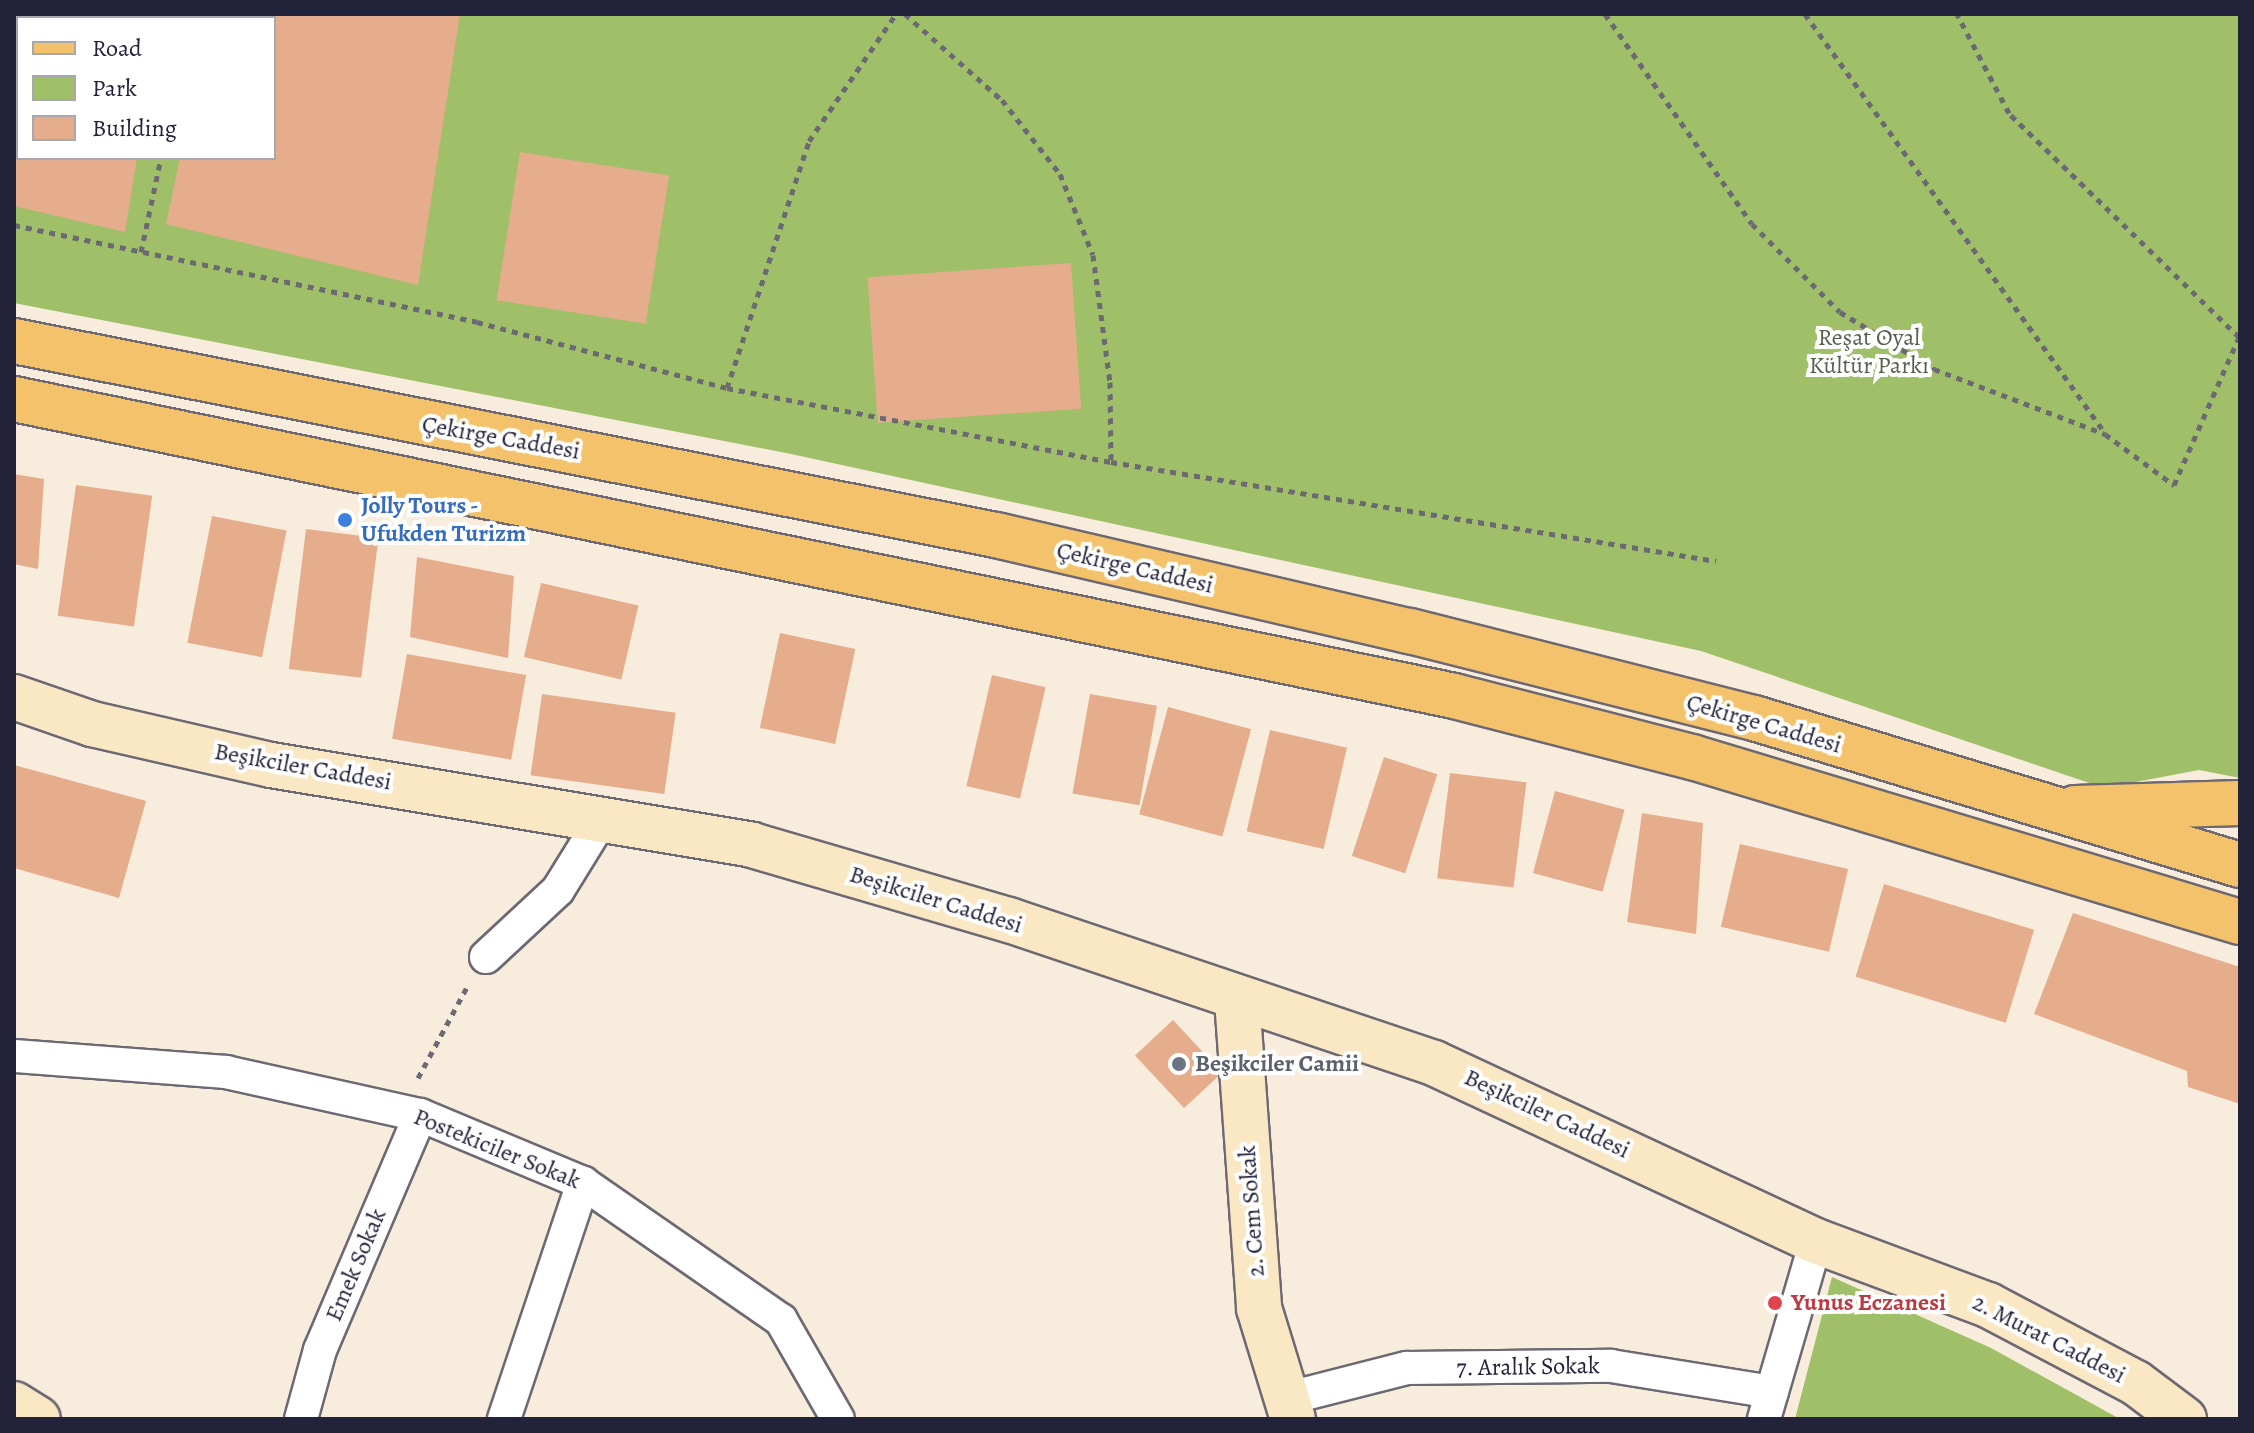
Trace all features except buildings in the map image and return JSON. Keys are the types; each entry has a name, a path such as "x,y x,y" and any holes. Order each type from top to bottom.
{"main road":[{"name":"Çekirge Caddesi","path":"14,341 996,535 1394,627 1754,718 2048,811 2240,865"},
{"path":"14,399 1454,696 1692,757 2240,922"},
{"name":"Beşikciler Caddesi","path":"14,697 92,724 271,765 603,817 752,845 1009,920 1434,1063 1816,1241"},
{"path":"2048,811 2163,800 2240,803"},
{"name":"2. Cem Sokak","path":"1237,999 1259,1308 1289,1409"},
{"name":"2. Murat Caddesi","path":"1816,1241 1988,1305 2136,1383 2184,1419"},
{"path":"14,1404 38,1419"}],"street":[{"path":"486,957 558,890 603,817"},
{"name":"Postekiciler Sokak","path":"14,1056 226,1072 411,1113 583,1183 781,1320 838,1419"},
{"name":"Emek Sokak","path":"301,1419 320,1350 411,1113"},
{"path":"504,1419 583,1183"},
{"path":"1768,1406 1816,1241"},
{"name":"7. Aralık Sokak","path":"1289,1409 1407,1368 1611,1366 1768,1406"}],"path":[{"path":"727,388 809,141 896,14"},
{"path":"905,14 1002,100 1060,174 1093,255 1110,382 1111,462"},
{"path":"1605,14 1752,224 1840,312 1934,369 2105,434 2174,485 2239,337 2009,113 1957,14"},
{"path":"1805,14 2105,434"},
{"path":"141,252 161,160"},
{"path":"14,225 477,322 727,388 1111,462 1716,561"},
{"path":"411,1113 486,957"}],"green space":[{"name":"Reşat Oyal Kültür Parkı","path":"14,14 2240,14 2240,778 2199,770 2104,788 1701,651 791,454 14,303"},
{"path":"1832,1277 1991,1348 2120,1419 1795,1419"}],"place":[{"name":"Jolly Tours - Ufukden Turizm","path":"345,520"},
{"name":"Beşikciler Camii","path":"1179,1064"},
{"name":"Yunus Eczanesi","path":"1775,1303"}]}
